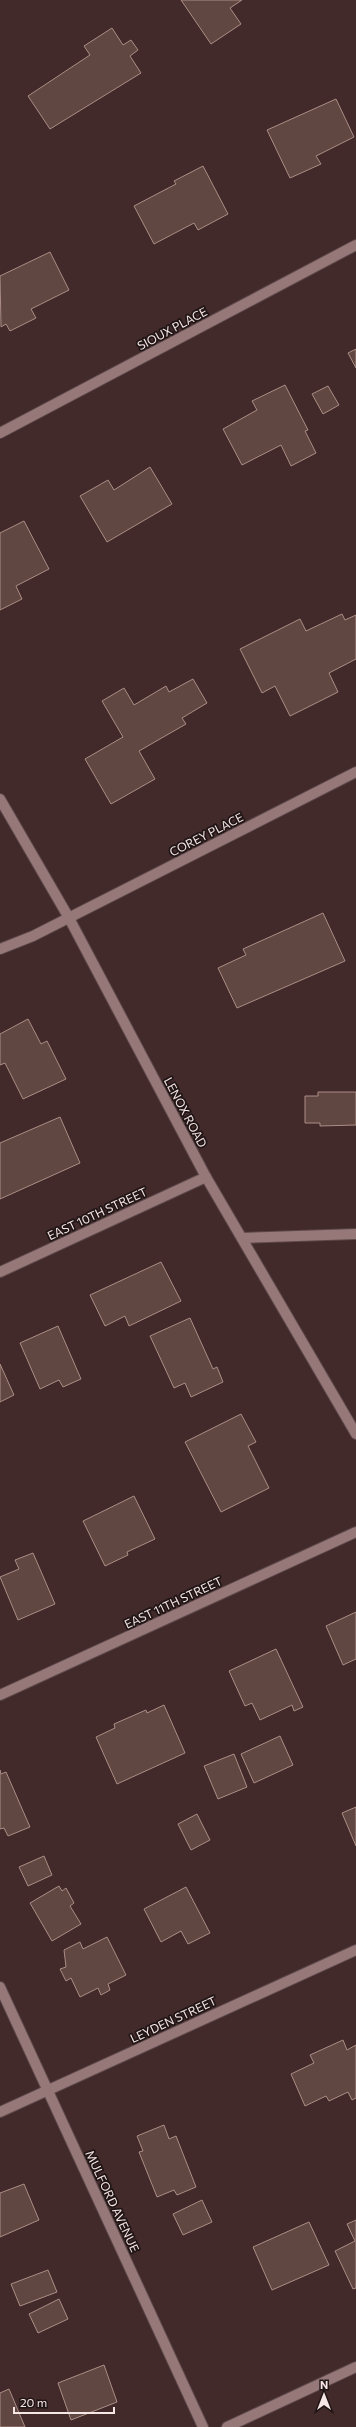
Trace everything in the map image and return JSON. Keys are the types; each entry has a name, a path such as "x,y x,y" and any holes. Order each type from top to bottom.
{"street":[{"name":"SIOUX PLACE","path":"0,433 356,245"},
{"name":"COREY PLACE","path":"0,949 34,936 356,772"},
{"name":"LENOX ROAD","path":"0,799 68,918 206,1177 356,1434"},
{"name":"EAST 10TH STREET","path":"0,1272 206,1177"},
{"path":"242,1238 356,1234"},
{"name":"EAST 11TH STREET","path":"0,1695 356,1532"},
{"name":"LEYDEN STREET","path":"0,2112 356,1950"},
{"name":"MULFORD AVENUE","path":"0,1987 203,2427"},
{"path":"227,2427 356,2367"}],"building":[{"path":"181,0 242,0 230,8 241,24 211,44"},
{"path":"112,28 123,45 131,40 138,50 130,56 141,73 50,129 28,96 90,55 84,46"},
{"path":"336,99 354,137 316,156 321,164 290,178 267,130"},
{"path":"203,166 228,214 198,230 194,223 154,244 134,206 176,184 174,181"},
{"path":"50,252 69,290 31,309 36,318 10,331 6,324 1,327 0,276"},
{"path":"356,349 356,368 348,353"},
{"path":"285,385 308,430 305,431 316,453 291,466 281,445 242,465 223,429 257,410 252,401"},
{"path":"328,386 339,405 323,414 312,394"},
{"path":"150,467 172,504 107,542 80,496 108,480 114,490"},
{"path":"24,521 49,569 16,586 22,599 0,610 0,533"},
{"path":"342,614 345,620 356,615 356,659 329,673 338,692 290,716 275,686 262,693 240,649 300,619 306,631"},
{"path":"193,679 207,703 182,718 186,724 139,751 155,779 111,804 85,759 123,737 102,701 124,688 134,705 166,686 169,692"},
{"path":"323,913 345,961 237,1008 218,968 246,955 243,949"},
{"path":"28,1019 41,1044 47,1041 66,1079 23,1099 5,1063 0,1065 0,1034"},
{"path":"318,1092 356,1092 356,1125 320,1126 320,1123 305,1123 305,1096 318,1096"},
{"path":"60,1117 80,1163 0,1199 0,1143"},
{"path":"161,1262 181,1301 129,1326 125,1316 105,1326 90,1295"},
{"path":"190,1318 213,1369 217,1367 223,1382 191,1397 185,1383 174,1388 150,1336"},
{"path":"58,1326 81,1379 63,1387 59,1380 40,1389 20,1343"},
{"path":"0,1364 14,1395 0,1402"},
{"path":"241,1414 256,1442 248,1446 269,1488 221,1512 185,1442"},
{"path":"134,1496 155,1539 127,1552 128,1555 105,1566 83,1521"},
{"path":"33,1553 55,1604 18,1620 0,1577 19,1569 15,1560"},
{"path":"356,1612 356,1659 343,1665 326,1626"},
{"path":"276,1649 303,1707 294,1711 292,1705 260,1720 252,1703 245,1706 229,1671"},
{"path":"164,1705 185,1753 117,1784 96,1737 115,1728 114,1724 146,1710 147,1713"},
{"path":"280,1736 293,1765 254,1783 241,1754"},
{"path":"234,1754 247,1787 218,1799 204,1766"},
{"path":"0,1770 1,1774 6,1772 30,1827 8,1836 4,1828 0,1829"},
{"path":"356,1807 356,1846 342,1813"},
{"path":"197,1814 210,1840 191,1850 178,1824"},
{"path":"44,1856 52,1875 28,1886 19,1867"},
{"path":"59,1886 62,1891 66,1888 74,1903 70,1906 81,1924 52,1941 30,1903"},
{"path":"186,1887 210,1933 188,1944 181,1931 161,1942 144,1909"},
{"path":"107,1937 126,1975 108,1984 110,1990 101,1995 98,1988 80,1997 71,1978 66,1981 60,1969 66,1967 64,1950 80,1942 83,1949"},
{"path":"343,2040 347,2050 356,2045 356,2098 352,2100 348,2092 329,2101 326,2096 305,2106 291,2074 314,2063 310,2055"},
{"path":"164,2125 169,2139 176,2136 196,2187 177,2195 174,2190 157,2197 139,2152 143,2151 137,2136"},
{"path":"24,2184 39,2220 0,2237 0,2193"},
{"path":"202,2200 212,2222 183,2235 173,2214"},
{"path":"356,2220 356,2288 353,2289 335,2251 355,2241 347,2224"},
{"path":"309,2222 329,2265 272,2290 253,2247"},
{"path":"48,2270 57,2292 20,2306 11,2284"},
{"path":"59,2299 68,2319 38,2333 29,2314"},
{"path":"104,2365 117,2402 71,2420 58,2383"},
{"path":"9,2389 25,2427 0,2427 0,2393"}]}
